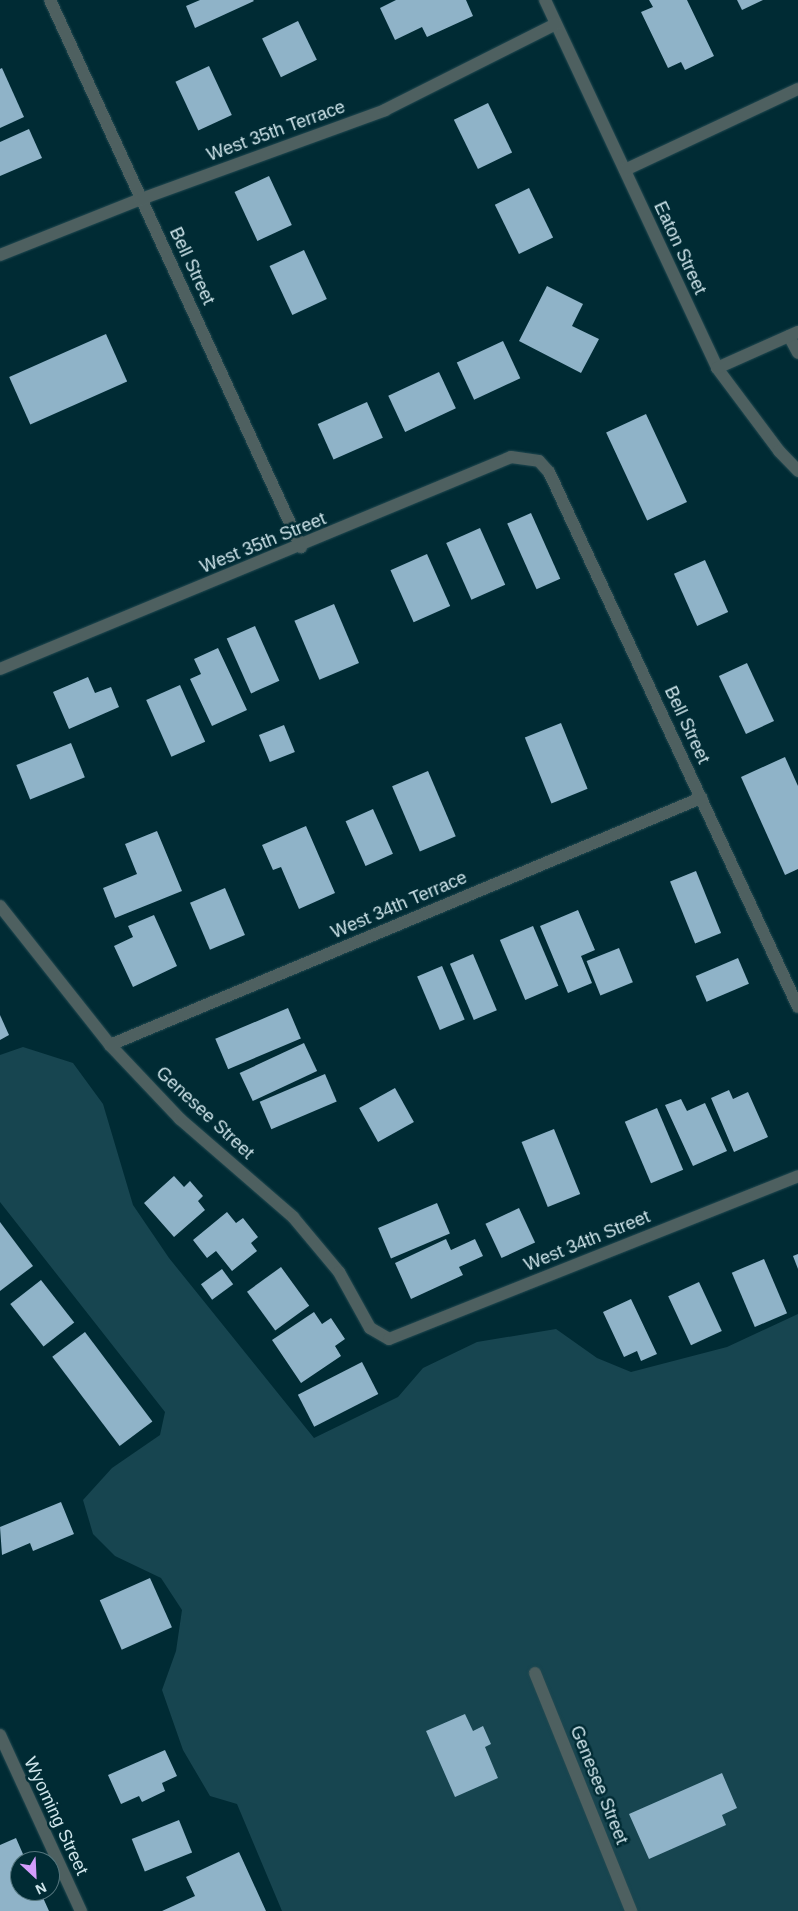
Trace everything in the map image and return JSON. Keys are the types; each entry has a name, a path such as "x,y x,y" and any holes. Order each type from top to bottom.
{"street":[{"name":"Bell Street","path":"50,0 301,547"},
{"name":"Eaton Street","path":"545,0 717,368 779,451 798,471"},
{"name":"West 35th Terrace","path":"0,255 142,198 385,110 556,24"},
{"path":"625,170 798,89"},
{"path":"717,368 793,334 798,354"},
{"name":"West 35th Street","path":"0,670 301,547 511,457 539,461"},
{"name":"Bell Street","path":"539,461 549,472 798,1007"},
{"name":"West 34th Terrace","path":"110,1044 701,798"},
{"name":"Genesee Street","path":"0,906 110,1044 180,1119 293,1217 339,1272 370,1328 389,1339"},
{"name":"West 34th Street","path":"389,1339 798,1176"},
{"name":"Genesee Street","path":"535,1673 631,1911"},
{"name":"Wyoming Street","path":"0,1735 81,1911"}],"shaded area":[{"path":"23,1047 73,1063 103,1104 133,1205 169,1258 314,1438 398,1397 423,1368 477,1342 556,1329 597,1358 631,1372 727,1347 798,1314 798,1911 282,1911 237,1804 210,1796 183,1750 162,1690 176,1651 182,1610 161,1578 115,1556 93,1534 83,1500 112,1468 160,1435 165,1412 0,1202 0,1055"}],"building":[{"path":"200,0 254,1 195,28 186,6"},
{"path":"396,0 466,0 473,16 427,37 422,27 395,40 380,8"},
{"path":"649,0 687,0 714,56 685,70 681,62 668,68 641,12 653,7"},
{"path":"737,0 763,0 742,10"},
{"path":"298,21 317,60 281,77 262,39"},
{"path":"209,66 232,115 198,131 175,82"},
{"path":"2,68 24,117 0,128 0,69"},
{"path":"488,103 512,152 478,169 454,120"},
{"path":"29,129 42,158 0,176 0,142"},
{"path":"269,176 292,225 257,241 235,192"},
{"path":"529,188 553,237 519,254 495,205"},
{"path":"304,250 327,299 292,315 270,266"},
{"path":"547,286 583,304 572,326 599,339 581,373 519,341"},
{"path":"106,334 127,382 30,425 9,377"},
{"path":"503,341 520,378 474,400 457,363"},
{"path":"439,372 456,408 405,432 388,396"},
{"path":"367,402 383,438 334,460 318,424"},
{"path":"646,414 687,502 647,521 606,433"},
{"path":"531,513 560,579 537,589 507,524"},
{"path":"480,528 505,585 471,600 446,543"},
{"path":"427,554 450,606 414,622 390,570"},
{"path":"705,560 728,612 697,626 674,574"},
{"path":"334,604 359,663 319,680 294,621"},
{"path":"255,626 279,681 251,693 227,639"},
{"path":"218,648 247,710 212,726 190,679 201,674 194,659"},
{"path":"747,663 774,721 746,734 719,676"},
{"path":"88,677 95,693 111,687 119,707 69,729 53,692"},
{"path":"180,685 205,742 171,757 146,700"},
{"path":"561,723 588,789 551,803 525,738"},
{"path":"284,725 295,752 270,762 259,735"},
{"path":"71,743 85,777 30,799 16,765"},
{"path":"785,757 798,786 798,869 785,875 741,777"},
{"path":"428,771 456,836 420,852 392,786"},
{"path":"373,809 393,854 366,866 346,821"},
{"path":"306,826 335,893 299,909 281,867 273,870 262,845"},
{"path":"157,831 182,891 115,918 103,888 137,874 125,844"},
{"path":"696,871 721,933 695,944 670,881"},
{"path":"225,888 245,935 210,950 190,903"},
{"path":"578,910 595,950 581,956 592,983 568,993 540,926"},
{"path":"154,915 177,966 133,987 114,946 133,937 128,926"},
{"path":"533,926 558,986 525,1000 500,940"},
{"path":"619,948 633,982 600,995 587,961"},
{"path":"473,954 497,1010 474,1020 450,964"},
{"path":"738,958 749,984 707,1002 696,976"},
{"path":"442,966 465,1019 440,1030 417,977"},
{"path":"288,1008 301,1038 228,1069 215,1039"},
{"path":"0,1015 9,1035 0,1040"},
{"path":"304,1043 317,1071 253,1101 240,1073"},
{"path":"325,1074 337,1102 271,1129 260,1102"},
{"path":"395,1088 414,1122 378,1142 359,1108"},
{"path":"729,1090 733,1099 748,1092 768,1137 734,1152 711,1098"},
{"path":"681,1099 687,1111 705,1103 727,1151 693,1166 665,1105"},
{"path":"657,1108 683,1170 651,1183 625,1122"},
{"path":"554,1129 580,1194 548,1207 522,1142"},
{"path":"174,1176 184,1187 190,1181 203,1196 198,1201 205,1210 174,1237 144,1203"},
{"path":"437,1203 450,1233 391,1258 378,1228"},
{"path":"519,1208 535,1242 502,1258 485,1224"},
{"path":"227,1212 236,1223 243,1218 258,1237 251,1243 257,1251 232,1271 216,1251 207,1258 193,1240"},
{"path":"0,1222 33,1266 0,1291"},
{"path":"446,1239 451,1250 475,1239 483,1256 459,1267 463,1275 411,1299 395,1263"},
{"path":"798,1254 798,1269 793,1256"},
{"path":"764,1259 787,1313 755,1327 732,1273"},
{"path":"281,1267 309,1306 275,1331 247,1292"},
{"path":"222,1269 233,1284 212,1300 201,1284"},
{"path":"41,1280 74,1323 44,1347 10,1304"},
{"path":"699,1282 722,1331 691,1345 668,1296"},
{"path":"631,1299 657,1354 641,1361 637,1351 624,1357 603,1312"},
{"path":"314,1312 322,1324 331,1318 345,1339 335,1346 341,1356 301,1383 272,1340"},
{"path":"85,1332 152,1421 120,1446 52,1357"},
{"path":"362,1362 378,1394 314,1427 298,1395"},
{"path":"61,1502 74,1534 33,1551 30,1543 2,1555 0,1527"},
{"path":"150,1578 172,1627 122,1650 100,1600"},
{"path":"465,1714 473,1731 483,1726 491,1744 485,1747 498,1778 455,1797 426,1731"},
{"path":"165,1750 177,1776 162,1783 165,1791 142,1802 139,1796 121,1804 108,1775"},
{"path":"722,1773 737,1808 722,1815 726,1825 649,1859 629,1814"},
{"path":"179,1820 192,1852 145,1872 132,1839"},
{"path":"16,1838 22,1851 10,1851 10,1901 44,1901 49,1911 0,1911 0,1845"},
{"path":"239,1852 266,1911 162,1911 195,1896 186,1877"}]}
